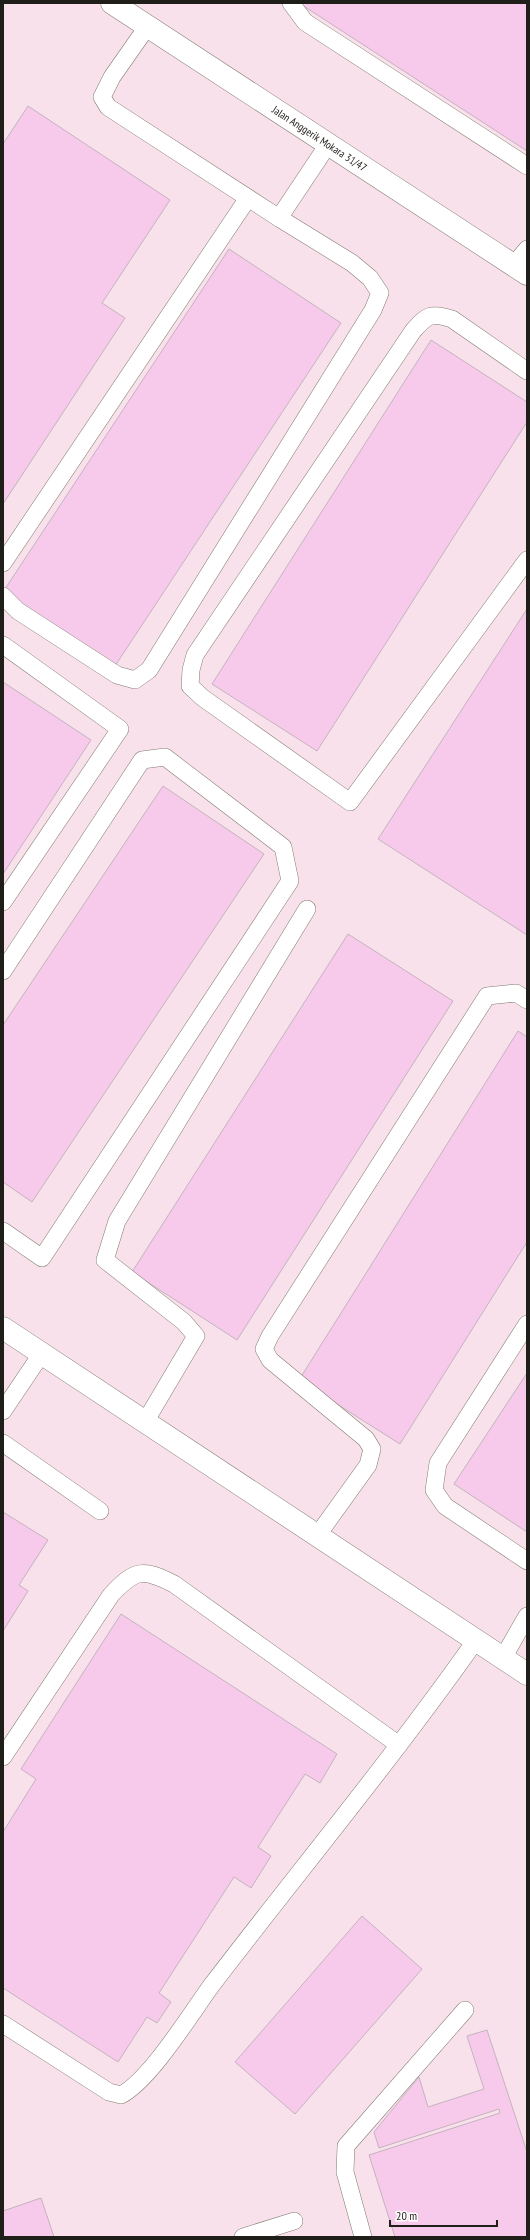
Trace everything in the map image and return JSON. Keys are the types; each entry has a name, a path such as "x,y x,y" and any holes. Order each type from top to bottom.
{"street":[{"name":"Jalan Anggerik Mokara 31/47","path":"112,3 329,143 523,263"},
{"path":"3,1328 527,1674"}],"lane":[{"path":"291,3 305,22 527,166"},
{"path":"3,596 18,611 117,675 135,680 149,670 373,310 380,293 370,278 352,263 279,218 108,107 102,97 112,77 147,27"},
{"path":"279,218 329,143"},
{"path":"3,563 248,198"},
{"path":"527,371 452,319 438,314 424,318 195,655 191,670 190,686 203,698 350,802 527,560"},
{"path":"3,645 120,729 3,902"},
{"path":"3,971 142,760 165,757 283,847 290,881 42,1258 3,1231"},
{"path":"145,1422 196,1336 184,1322 105,1260 116,1221 307,909"},
{"path":"317,1536 368,1464 372,1449 366,1439 270,1360 264,1349 270,1336 487,996 516,993 527,1000"},
{"path":"527,1324 438,1463 434,1490 445,1506 527,1561"},
{"path":"3,1411 42,1353"},
{"path":"3,1443 100,1511"},
{"path":"3,1757 111,1595 124,1581 138,1574 152,1573 174,1584 399,1745"},
{"path":"503,1658 527,1616"},
{"path":"3,2024 108,2092 121,2095 131,2090 151,2069 211,1986 399,1745 476,1640"},
{"path":"363,2237 345,2172 346,2146 465,2010"},
{"path":"243,2237 294,2220"}],"shaded area":[{"path":"3,3 527,3 527,2237 3,2237"}],"building":[{"path":"303,3 527,3 527,151 302,5"},
{"path":"28,106 170,200 102,303 125,318 3,504 3,144"},
{"path":"229,249 341,323 115,666 3,592"},
{"path":"431,340 527,402 527,422 317,751 212,684"},
{"path":"527,609 527,935 378,839"},
{"path":"3,682 91,740 3,874"},
{"path":"163,786 264,854 32,1202 3,1182 3,1025"},
{"path":"348,934 453,1001 237,1340 132,1272"},
{"path":"518,1031 527,1037 527,1242 400,1444 299,1380"},
{"path":"527,1373 527,1532 454,1484"},
{"path":"3,1512 48,1540 19,1585 28,1591 3,1631"},
{"path":"121,1614 337,1754 320,1783 305,1774 258,1847 271,1856 251,1888 234,1877 159,1993 171,2002 157,2023 147,2017 118,2062 3,1988 3,1832 36,1779 21,1769"},
{"path":"362,1916 422,1969 295,2114 235,2062"},
{"path":"487,2030 527,2152 527,2237 395,2237 369,2155 500,2113 499,2109 379,2148 374,2132 419,2077 428,2107 484,2089 467,2036"},
{"path":"41,2198 54,2237 3,2237 3,2211"}]}
